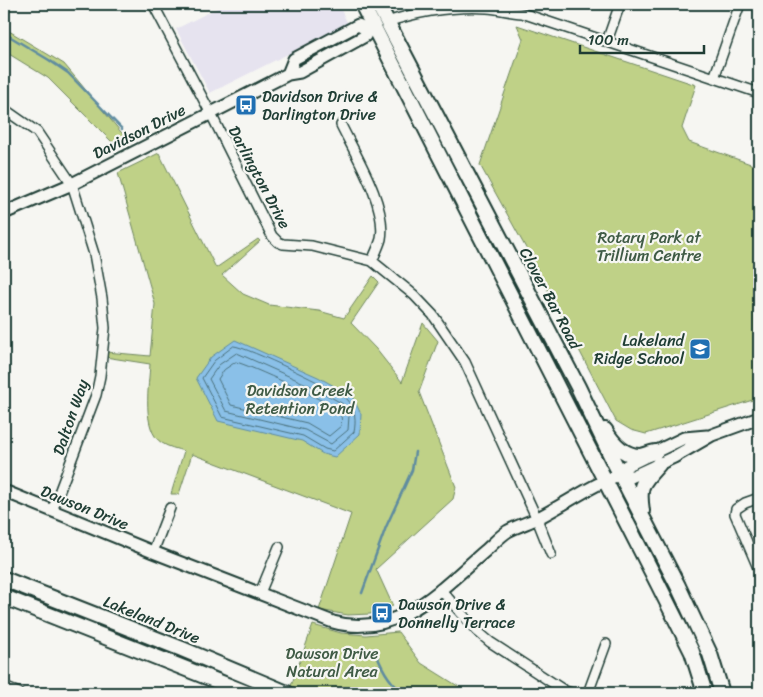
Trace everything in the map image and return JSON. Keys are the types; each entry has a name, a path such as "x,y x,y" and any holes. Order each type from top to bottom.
{"main road":[{"path":"362,4 370,29 692,652 705,693"},
{"name":"Clover Bar Road","path":"378,4 622,474 710,654 722,693"},
{"path":"578,387 616,445 633,454 657,458 642,485 640,497 643,519"},
{"name":"Lakeland Drive","path":"4,580 182,649 287,693"},
{"name":"Lakeland Drive","path":"4,597 246,693"}],"street":[{"name":"Darlington Drive","path":"153,4 210,112 269,231 278,242 283,244 312,246 372,260 414,295 434,315 465,362 537,519"},
{"path":"607,41 620,4"},
{"path":"714,78 740,4"},
{"path":"370,29 401,18 473,6 522,13 759,92"},
{"name":"Davidson Drive","path":"4,213 72,184 210,112 288,74 294,59 358,25 370,29"},
{"name":"Dalton Way","path":"4,109 37,132 72,184 94,254 100,285 105,328 96,395 52,511"},
{"path":"342,125 375,196 380,213 380,241 372,260"},
{"path":"657,458 684,438 712,435 759,418"},
{"name":"Dawson Drive","path":"4,491 153,552 333,622 343,625 360,626 403,616 422,604 508,531 537,519 592,486 622,474 626,466 657,458"},
{"path":"759,498 745,503 736,509 735,514 759,570"},
{"path":"153,552 170,508"},
{"path":"537,519 551,554"},
{"path":"260,593 279,547"},
{"path":"440,589 477,631 490,642 565,691 571,693"},
{"path":"588,693 606,644"},
{"path":"4,687 19,693"}],"shaded area":[{"path":"225,4 338,4 348,24 210,93 176,29"}],"green space":[{"name":"Rotary Park at Trillium Centre","path":"517,25 696,85 682,128 689,142 759,167 759,398 646,434 631,430 616,421 527,250 480,165 523,39"},
{"path":"4,28 64,64 126,138 115,145 48,78 4,51"},
{"name":"Davidson Creek Retention Pond","path":"159,153 216,268 258,239 260,241 222,275 243,294 269,305 319,311 344,318 373,276 379,282 351,323 376,349 402,382 423,323 438,341 419,392 456,487 453,499 376,569 393,606 370,614 348,615 319,610 351,514 192,454 179,494 171,494 184,451 162,443 155,437 151,428 148,406 150,364 105,357 106,352 150,356 155,304 118,173"},
{"name":"Dawson Drive Natural Area","path":"313,625 341,633 366,635 398,632 421,663 469,693 307,693 291,686"}],"water":[{"path":"235,340 318,377 352,396 361,414 360,434 335,457 323,454 302,441 218,421 196,378 211,357"}],"waterway":[{"path":"4,33 68,73 122,129"},
{"path":"362,593 386,527 412,470 415,452"},
{"path":"376,653 387,676 395,686 405,693"}],"place":[{"name":"Davidson Drive & Darlington Drive","path":"246,105"},
{"name":"Lakeland Ridge School","path":"700,349"},
{"name":"Dawson Drive & Donnelly Terrace","path":"382,613"}]}
